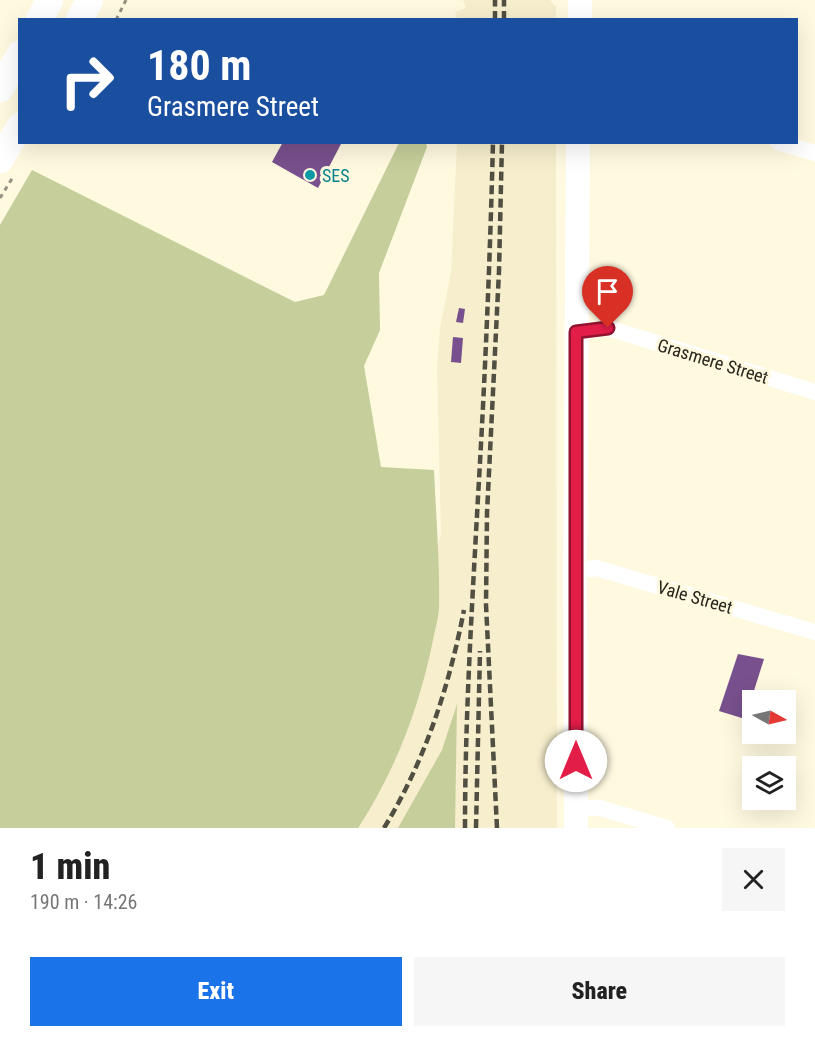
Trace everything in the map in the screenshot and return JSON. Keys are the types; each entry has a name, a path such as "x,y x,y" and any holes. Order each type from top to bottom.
{"main road":[{"path":"40,18 50,0"},
{"path":"580,0 580,18"},
{"path":"0,89 18,58"},
{"path":"0,160 18,129"},
{"path":"576,818 578,144"}],"street":[{"path":"785,144 815,153"},
{"name":"Grasmere Street","path":"576,332 608,328 815,392"},
{"name":"Vale Street","path":"575,571 596,568 815,632"},
{"path":"576,818 600,808 667,828"}],"path":[{"path":"117,18 126,0"}],"shaded area":[{"path":"463,0 550,0 556,7 556,18 457,18 455,12 466,8"},
{"path":"457,144 556,144 557,828 318,828 369,748 441,535 437,367 440,328 451,272"}],"green space":[{"path":"399,144 426,144 379,273 380,330 364,366 381,467 434,470 439,609 428,665 413,714 395,761 371,807 358,828 0,828 0,225 32,170 295,302 324,295"},
{"path":"457,704 455,828 398,828 442,750"}],"building":[{"name":"SES","path":"282,144 341,144 318,188 272,162"},
{"path":"459,308 465,309 463,323 456,322"},
{"path":"453,337 463,338 461,363 451,362"},
{"path":"738,654 764,659 754,690 742,690 742,718 719,711"}],"railway":[{"path":"495,0 495,18"},
{"path":"504,0 504,18"},
{"path":"465,828 471,621 485,364 493,144"},
{"path":"497,828 486,605 487,513 499,271 502,144"},
{"path":"384,828 412,776 434,723 451,667 464,610"},
{"path":"476,828 480,651"}],"place":[{"name":"SES","path":"310,175"}],"route":[{"path":"576,761 576,332 608,328"}]}
